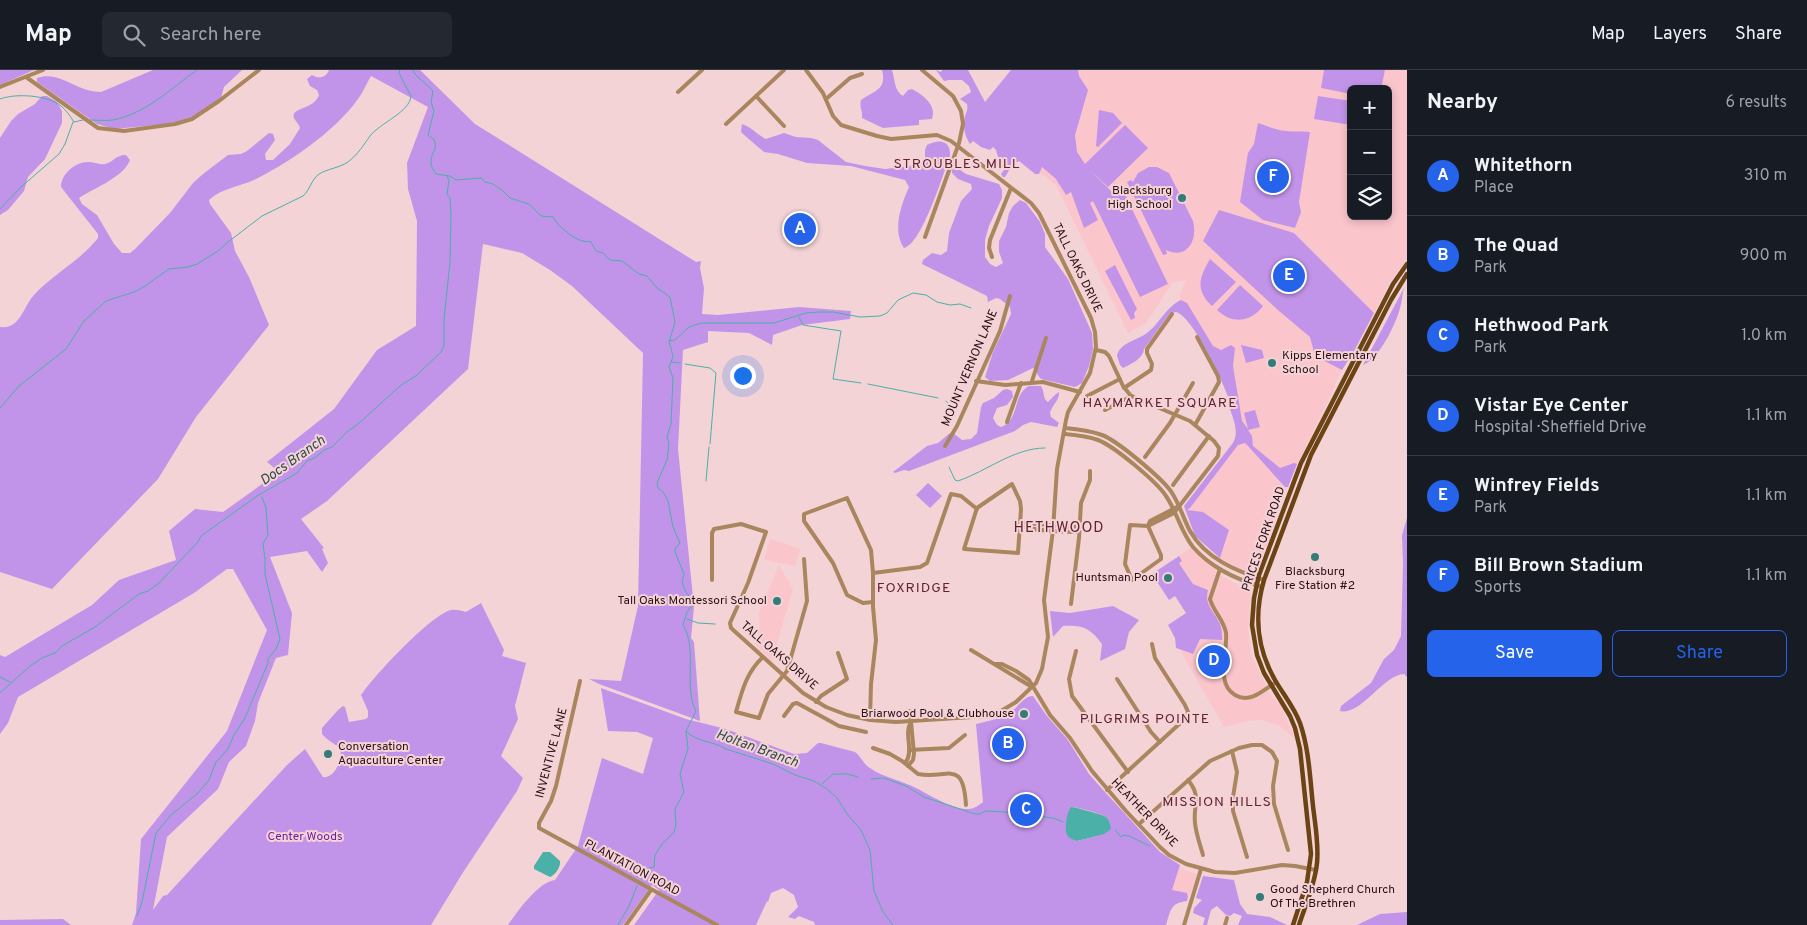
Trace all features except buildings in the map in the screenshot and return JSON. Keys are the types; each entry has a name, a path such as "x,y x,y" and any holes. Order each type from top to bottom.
{"main road":[{"name":"PRICES FORK ROAD","path":"1293,925 1310,869 1312,846 1300,746 1290,716 1261,664 1253,635 1252,608 1258,578 1305,454 1393,284 1407,264"},
{"name":"PRICES FORK ROAD","path":"1299,925 1313,884 1316,870 1317,843 1306,744 1294,710 1276,682 1267,663 1260,638 1258,615 1262,587 1311,455 1391,300 1407,274"}],"street":[{"path":"0,88 43,70"},
{"path":"26,78 98,128 124,132 175,124 192,118 219,102 259,70"},
{"path":"678,92 702,70"},
{"path":"726,124 784,70"},
{"name":"TALL OAKS DRIVE","path":"712,580 712,533 714,529 741,524 766,532 748,583 730,623 733,630 784,676 816,702 838,712 870,720 911,722 973,718 995,714 1009,707 1032,687 1040,675 1048,637 1044,600 1058,469 1068,412 1090,373 1096,350 1095,332 1091,318 1039,214 1031,204 948,139 937,135 891,139 846,127 834,119 820,87 806,70"},
{"path":"922,70 950,93 960,106 963,124 958,147 925,237"},
{"path":"826,99 850,78 862,74"},
{"path":"756,96 784,126"},
{"path":"992,257 989,248 990,240 1011,188"},
{"name":"MOUNT VERNON LANE","path":"945,446 957,426 1000,331 1010,296"},
{"path":"1124,388 1152,369 1147,349 1172,314"},
{"path":"1196,425 1219,382 1218,376 1197,337"},
{"path":"1032,382 1046,338"},
{"path":"1096,350 1105,352 1109,356 1124,388 1132,396 1196,425 1218,445 1219,454 1179,506 1174,511 1152,519 1148,526"},
{"path":"1087,396 1120,379"},
{"path":"976,381 981,380 986,383 1005,385 1032,382 1050,383 1080,392"},
{"path":"1007,422 1020,383"},
{"path":"1145,457 1175,415 1194,383"},
{"path":"1105,410 1132,396"},
{"path":"1065,428 1101,434 1118,444 1161,480 1170,490 1193,536 1222,563 1241,573 1264,580"},
{"path":"1064,434 1096,440 1110,447 1161,490 1193,546 1220,569 1262,587"},
{"path":"1173,485 1209,436"},
{"path":"1071,604 1080,503 1090,480 1090,471"},
{"path":"1012,484 1021,503 1020,525 1018,553 964,550 977,509 1012,484"},
{"path":"873,573 920,567 927,563 951,494 961,496 977,509"},
{"path":"870,720 871,684 876,640 871,547 847,498 804,514 804,521 833,563 848,595 863,603 873,602"},
{"path":"1020,525 1025,528 1053,527 1076,532 1079,529"},
{"path":"1130,525 1148,526 1161,559 1132,580 1125,564 1130,525"},
{"path":"763,658 755,665 745,681 736,712 759,718 768,694 788,671 806,602 804,559"},
{"path":"1222,563 1210,599 1226,631 1224,677 1226,685 1236,696 1246,698 1254,697 1276,682"},
{"path":"1108,790 1186,718 1188,712 1155,658 1152,644"},
{"name":"HEATHER DRIVE","path":"971,650 1032,687 1050,715 1070,738 1087,764 1108,790 1167,853 1183,863 1200,869 1226,873 1278,866 1295,866 1316,870"},
{"path":"1076,651 1069,679 1072,696 1128,772"},
{"path":"816,702 821,696 847,679 838,653"},
{"path":"1117,680 1151,732 1160,742"},
{"name":"INVENTIVE LANE","path":"538,827 556,786 580,681"},
{"path":"784,716 792,705 797,703 834,723 866,732"},
{"path":"906,765 912,750 908,726 911,722 910,711"},
{"path":"834,723 838,712"},
{"path":"912,750 950,748 965,735"},
{"path":"1139,824 1206,765 1232,750 1246,746 1266,746 1274,754 1277,765 1273,786 1274,804 1288,850"},
{"path":"872,748 890,754 915,773 921,775 947,773 955,775 964,784 966,805"},
{"path":"1232,750 1237,772 1233,811 1247,857"},
{"path":"1188,780 1197,796 1194,813 1195,825 1203,854"},
{"name":"PLANTATION ROAD","path":"538,827 543,832 717,925"},
{"path":"1184,925 1200,869"},
{"path":"626,925 651,890"},
{"path":"1225,925 1227,918"}],"shaded area":[{"path":"1011,70 1407,70 1407,259 1390,282 1335,383 1335,387 1297,464 1275,517 1270,539 1255,572 1248,573 1220,558 1229,532 1203,512 1185,510 1185,507 1239,433 1233,395 1179,296 1186,280 1173,282 1146,323 1128,333 1056,185 1008,148 984,103"},
{"path":"770,539 801,549 795,566 764,560"},
{"path":"1191,548 1215,568 1216,573 1251,592 1248,631 1252,657 1270,693 1281,706 1295,739 1278,725 1261,720 1224,727 1180,650 1193,654 1199,638 1222,640 1221,626 1207,603 1207,595 1194,584 1179,562 1179,556"},
{"name":"Tall Oaks Montessori School","path":"779,565 793,589 772,661 755,644 760,626 759,613"},
{"path":"1179,868 1197,874 1190,896 1171,891"}],"green space":[{"path":"0,70 34,70 0,85"},
{"path":"153,70 242,70 224,87 221,98 185,120 115,129 97,124 37,82 37,78 53,77 83,89 101,92"},
{"name":"Center Woods","path":"329,70 420,70 475,124 696,262 701,261 700,268 704,288 702,314 718,315 799,307 851,311 850,319 802,325 773,335 772,345 749,333 708,331 708,342 683,350 678,449 694,607 691,638 694,642 700,721 589,679 621,681 638,606 643,353 572,286 550,270 522,253 483,244 468,369 327,501 301,519 324,548 322,549 328,563 322,572 307,551 270,557 292,613 288,655 276,658 258,703 255,721 246,746 229,762 218,789 167,837 153,910 163,896 167,895 287,765 305,749 323,777 331,775 337,767 341,752 340,748 322,734 322,728 343,706 345,707 349,722 366,719 368,711 361,695 364,691 392,658 418,633 442,614 451,610 466,612 481,603 504,650 502,656 526,663 515,706 518,719 501,756 523,778 517,791 431,925 132,925 136,913 141,839 227,731 267,630 233,569 227,569 194,593 18,697 8,723 0,734 0,655 5,657 92,605 119,580 176,560 169,531 195,509 223,512 279,472 267,462 334,409 377,350 416,326 417,221 408,189 407,163 428,107 371,76 353,106 315,142 272,171 252,181 220,192 209,200 231,233 235,251 249,277 269,325 196,417 158,479 52,589 0,572 0,327 7,327 17,321 41,287 83,254 98,238 98,234 61,187 66,173 74,166 90,162 105,164 122,155 126,155 130,160 122,172 79,198 82,204 97,215 114,244 122,253 130,253 170,213 193,183 228,155 241,154 247,151 269,133 273,134 275,140 265,154 266,160 273,160 290,144 300,128 294,118 294,114 316,100 319,95 317,90 310,86 307,79 312,75 317,77 324,76"},
{"path":"882,70 892,70 896,88 903,96 908,90 912,89 924,97 933,109 932,119 919,120 919,125 883,128 862,118 861,100 879,89 883,82"},
{"path":"936,70 941,72 942,70 968,70 985,102 1011,70 1078,70 1079,76 1088,90 1075,135 1077,152 1085,164 1125,125 1148,148 1108,187 1090,170 1112,192 1122,188 1168,284 1140,297 1093,201 1090,203 1098,220 1084,228 1071,192 1066,195 1056,179 1042,167 1039,174 1035,174 1019,161 1013,164 1005,177 1003,177 1001,174 1008,165 998,157 996,150 993,147 990,150 981,147 973,141 970,144 964,131 967,104 960,99 971,92 969,86 962,80 944,81"},
{"path":"1324,70 1385,70 1382,85 1347,85 1347,93 1321,88"},
{"path":"42,96 47,96 57,102 62,111 62,123 45,159 28,177 24,191 8,210 0,215 0,138 18,114 35,104"},
{"path":"1318,96 1347,100 1347,124 1314,119"},
{"path":"1099,110 1113,113 1122,123 1098,147 1096,146"},
{"path":"1258,123 1275,129 1310,132 1299,202 1301,212 1295,228 1263,220 1240,202 1248,153 1254,144"},
{"path":"742,124 766,139 784,133 818,140 846,162 865,166 885,169 920,165 925,159 927,145 936,142 943,142 949,147 950,156 925,222 911,244 904,248 900,241 898,226 901,209 909,187 905,180 851,166 807,163 778,154 764,152 741,132"},
{"path":"954,167 966,174 999,184 1002,190 1002,198 989,226 985,240 985,257 990,264 996,267 1003,263 999,252 999,241 1006,227 1009,213 1020,200 1026,203 1040,222 1045,234 1045,247 1068,279 1092,333 1093,349 1089,366 1082,383 1075,387 1041,379 1033,368 1008,380 990,381 985,377 993,352 1011,314 1010,307 996,298 988,302 987,296 922,264 923,260 932,253 941,255 947,251 949,233 961,201 972,189 971,184 958,179 952,173"},
{"path":"1149,167 1157,167 1169,173 1193,221 1194,235 1192,241 1185,250 1180,252 1166,250 1167,254 1163,255 1127,182 1131,180 1133,182 1138,173"},
{"path":"1219,210 1294,233 1374,313 1342,370 1315,356 1310,337 1203,241"},
{"path":"1210,259 1236,282 1212,306 1203,295 1200,284 1203,272"},
{"path":"1115,265 1137,309 1134,313 1135,318 1131,320 1105,271"},
{"path":"1240,285 1263,306 1247,318 1235,320 1217,310"},
{"path":"1404,288 1400,308 1391,331 1381,349 1363,365"},
{"path":"1181,300 1187,303 1213,346 1221,350 1231,345 1235,348 1233,366 1242,421 1248,429 1244,413 1255,410 1260,427 1248,430 1252,436 1253,446 1280,468 1294,463 1297,464 1288,487 1285,487 1245,443 1238,445 1187,510 1203,512 1229,530 1220,558 1195,536 1184,506 1233,443 1236,435 1228,396 1212,362 1198,335 1183,316 1176,312 1170,313 1136,361 1123,368 1117,356 1121,348 1147,333 1171,306"},
{"path":"1241,345 1262,350 1264,358 1246,363"},
{"path":"1029,386 1041,386 1045,399 1048,402 1059,392 1050,413 1051,417 1059,423 1057,427 1031,422 1015,431 909,471 893,472 927,446 938,443 950,433 953,433 962,440 971,439 977,433 983,403 1007,389 1012,391 1013,397 1007,405 997,408 993,418 997,425 1001,427 1007,424 1014,413 1020,395"},
{"path":"928,483 942,496 930,508 916,495"},
{"path":"1407,518 1407,677 1404,674 1396,676 1356,707 1348,711 1340,711 1341,706 1371,683 1384,659 1394,650 1401,636 1402,535"},
{"path":"1179,556 1182,561 1179,563 1193,584 1208,590 1208,604 1222,630 1222,640 1200,639 1193,654 1176,648 1175,638 1168,625 1186,613 1175,596 1169,600 1152,574"},
{"path":"1113,606 1139,620 1129,632 1125,649 1100,661 1102,644 1090,631 1076,626 1063,626 1053,637 1050,611 1070,613"},
{"path":"601,688 686,719 726,729 794,754 807,753 818,743 855,752 868,766 881,774 910,785 949,805 969,809 975,808 983,802 976,724 994,720 1007,714 1024,700 1033,696 1068,740 1089,774 1160,852 1180,865 1172,890 1187,893 1187,901 1177,903 1172,908 1166,925 815,925 814,922 799,916 795,919 788,917 798,907 794,895 783,888 771,893 756,925 634,925 659,890 652,885 623,925 508,925 535,892 548,882 555,880 578,846 602,758 643,774 653,738 637,732 608,731","holes":["1071,807 1105,816 1109,820 1110,826 1096,836 1077,841 1066,826"]},
{"path":"1203,876 1234,880 1240,904 1247,914 1270,917 1287,925 1238,925 1242,916 1234,913 1230,916 1226,915 1217,906 1211,910 1207,925 1203,925 1205,918 1193,913 1194,908 1202,900 1196,898"},
{"path":"1407,912 1407,925 1357,925 1380,914"},
{"path":"63,919 71,925 0,925 0,920"}],"water":[{"path":"1071,807 1106,817 1111,829 1104,834 1077,841 1071,839 1067,835 1066,828 1067,816"},
{"path":"543,852 550,852 560,861 557,871 550,877 534,869"}],"waterway":[{"path":"89,120 113,120 137,112 197,70"},
{"path":"0,408 19,386 66,349 84,321 106,301 134,292 169,269 197,264 218,251 262,216 303,196 319,174 348,162 358,153 375,131 406,107 409,102 411,96 399,73 400,70"},
{"path":"413,70 433,91 431,102 434,111 428,135 434,139 435,148 431,163 436,174 450,176 456,180 481,178 485,182 493,184 510,198 529,204 541,216 553,217 566,232 579,240 591,242 596,251 603,253 610,260 622,261 639,274 647,276 656,287 670,297 675,322 669,343 673,357 669,367 673,378 671,424 667,437 669,443 667,460 657,483 658,488 664,493 668,501 673,527 680,543 675,552 684,574 682,582 692,601 683,625 690,645 691,691 696,711 686,731 688,748 680,774 684,792 675,809 676,825 674,832 662,844 655,855 654,867 643,870 641,879"},
{"path":"0,99 14,96 48,99 63,108 74,122"},
{"path":"74,122 83,120"},
{"path":"0,209 21,187 59,154 73,122"},
{"name":"Docs Branch","path":"0,693 30,666 42,658 55,653 62,646 95,627 139,594 148,591 158,584 197,543 201,536 257,496 297,473 307,461 332,447 400,386 417,375 441,352 444,346 444,320 450,262 451,215 450,198 447,194 449,180 447,176"},
{"path":"669,341 675,340 689,327 701,323 774,323 806,313 819,312 833,312 860,317 880,316 887,313 898,300 913,293 926,295 937,302 950,305 960,304 971,308"},
{"path":"799,317 803,325 841,331 833,379 861,383"},
{"path":"671,362 680,363"},
{"path":"685,364 710,368 716,373 710,444"},
{"path":"868,384 938,398"},
{"path":"946,401 951,407"},
{"path":"706,481 709,447"},
{"path":"949,467 955,480 958,481 1011,456 1034,449 1045,448"},
{"path":"137,916 142,902 156,833 171,815 198,793 209,780 216,762 228,749 245,718 268,659 276,649 280,639 265,574 263,544 268,535 266,508 262,497"},
{"path":"687,619 698,623 715,624"},
{"path":"0,677 10,682"},
{"name":"Holtan Branch","path":"686,731 699,739 773,764 795,775 814,781 837,798 847,814 861,830 870,850 874,891 883,912 893,925"},
{"path":"822,784 833,774 847,774 858,777"},
{"path":"871,779 884,778 906,786 924,797 975,814 985,811 1004,812 1053,818 1063,822"},
{"path":"1115,830 1121,837 1123,835 1129,836 1150,846"},
{"path":"618,925 629,906 637,886"}],"place":[{"name":"Bill Brown Stadium","path":"1273,177"},
{"name":"Blacksburg High School","path":"1182,198"},
{"name":"Whitethorn","path":"800,229"},
{"name":"Winfrey Fields","path":"1289,276"},
{"name":"Kipps Elementary School","path":"1272,363"},
{"name":"Blacksburg Fire Station #2","path":"1315,557"},
{"name":"Huntsman Pool","path":"1168,578"},
{"name":"Tall Oaks Montessori School","path":"777,601"},
{"name":"Vistar Eye Center","path":"1214,661"},
{"name":"Briarwood Pool & Clubhouse","path":"1024,714"},
{"name":"The Quad","path":"1008,744"},
{"name":"Conversation Aquaculture Center","path":"328,754"},
{"name":"Hethwood Park","path":"1026,810"},
{"name":"Good Shepherd Church Of The Brethren","path":"1260,897"}],"district":[{"name":"STROUBLES MILL","path":"957,164"},
{"name":"HAYMARKET SQUARE","path":"1160,403"},
{"name":"HETHWOOD","path":"1059,528"},
{"name":"FOXRIDGE","path":"914,588"},
{"name":"PILGRIMS POINTE","path":"1145,719"},
{"name":"MISSION HILLS","path":"1217,802"}]}
